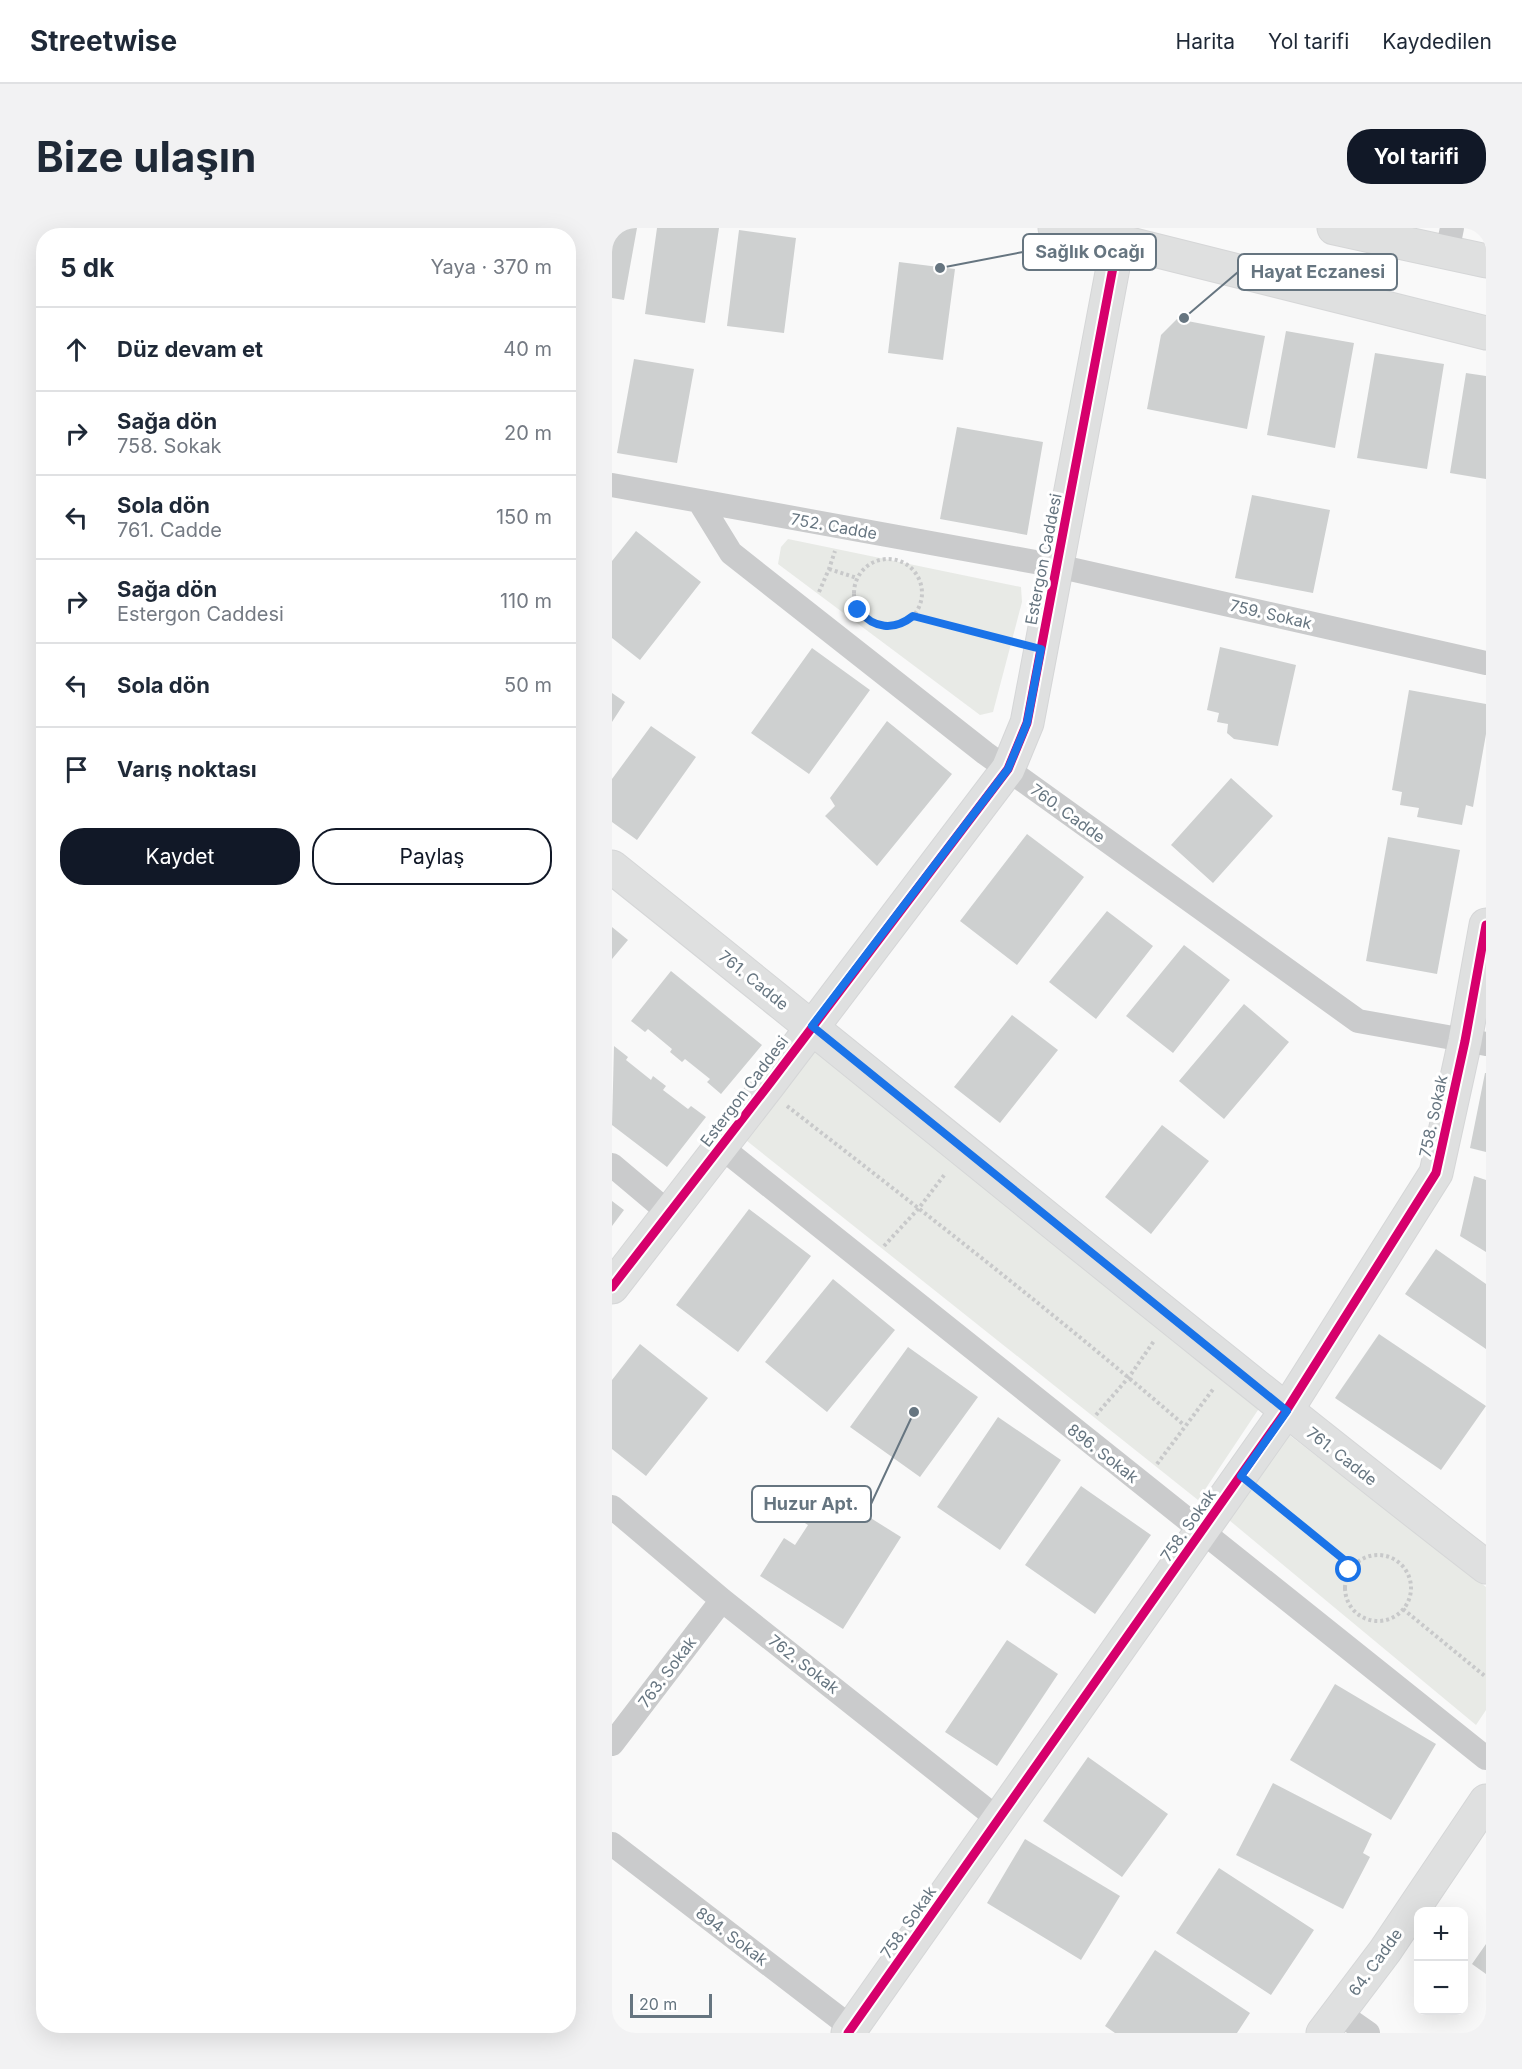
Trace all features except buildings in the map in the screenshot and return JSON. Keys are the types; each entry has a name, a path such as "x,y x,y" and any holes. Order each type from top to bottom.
{"street":[{"path":"1055,228 1118,241 1486,333"},
{"path":"1334,228 1449,240 1486,261"},
{"name":"Estergon Caddesi","path":"612,1287 1008,769 1027,723 1118,241"},
{"name":"752. Cadde","path":"612,485 1057,566"},
{"name":"760. Cadde","path":"699,501 731,553 1008,769 1358,1021 1475,1043"},
{"name":"759. Sokak","path":"1057,566 1486,663"},
{"name":"761. Cadde","path":"612,867 1287,1411 1486,1567"},
{"name":"758. Sokak","path":"850,2030 1287,1411 1436,1173 1475,1043 1486,926"},
{"name":"896. Sokak","path":"721,1147 1486,1758"},
{"path":"612,1165 669,1213"},
{"name":"762. Sokak","path":"612,1507 722,1599 998,1819"},
{"name":"763. Sokak","path":"612,1744 722,1599"},
{"name":"64. Cadde","path":"1330,2023 1385,1951 1486,1801"},
{"name":"894. Sokak","path":"612,1844 850,2030"},
{"path":"1330,2023 1368,2033"}],"path":[{"path":"884,559 907,564 915,572 920,583 922,594 919,606 913,616 905,622 884,627 874,624 858,610 854,590 857,578 873,562 884,559"},
{"path":"830,569 857,578"},
{"path":"913,616 1041,649"},
{"path":"787,1106 919,1208 1129,1377 1184,1425"},
{"path":"870,1266 965,1150"},
{"path":"1079,1434 1129,1377 1171,1318"},
{"path":"1143,1484 1230,1365"},
{"path":"1241,1476 1353,1567"},
{"path":"1382,1555 1399,1563 1410,1578 1410,1597 1403,1609 1400,1614 1383,1622 1364,1619 1349,1607 1344,1589 1349,1570 1363,1558 1382,1555"},
{"path":"1403,1609 1486,1677"}],"shaded area":[{"path":"788,539 1021,587 1022,602 993,712 980,715 778,564 781,547"},
{"path":"811,1046 1260,1407 1198,1500 742,1137"},
{"path":"1288,1434 1486,1587 1486,1710 1476,1725 1229,1520"}],"cycle path":[{"path":"612,1287 1008,769 1027,723 1118,241"},
{"path":"848,2033 1286,1411 1436,1173 1465,1041 1486,925"}],"place":[{"name":"Sağlık Ocağı","path":"940,268"},
{"name":"Hayat Eczanesi","path":"1184,318"},
{"name":"Huzur Apt.","path":"914,1412"}],"route":[{"path":"858,610 874,624 884,627 895,626 913,616 1041,649 1027,723 1008,769 812,1026 1287,1411 1241,1476 1353,1567 1349,1570"}]}
